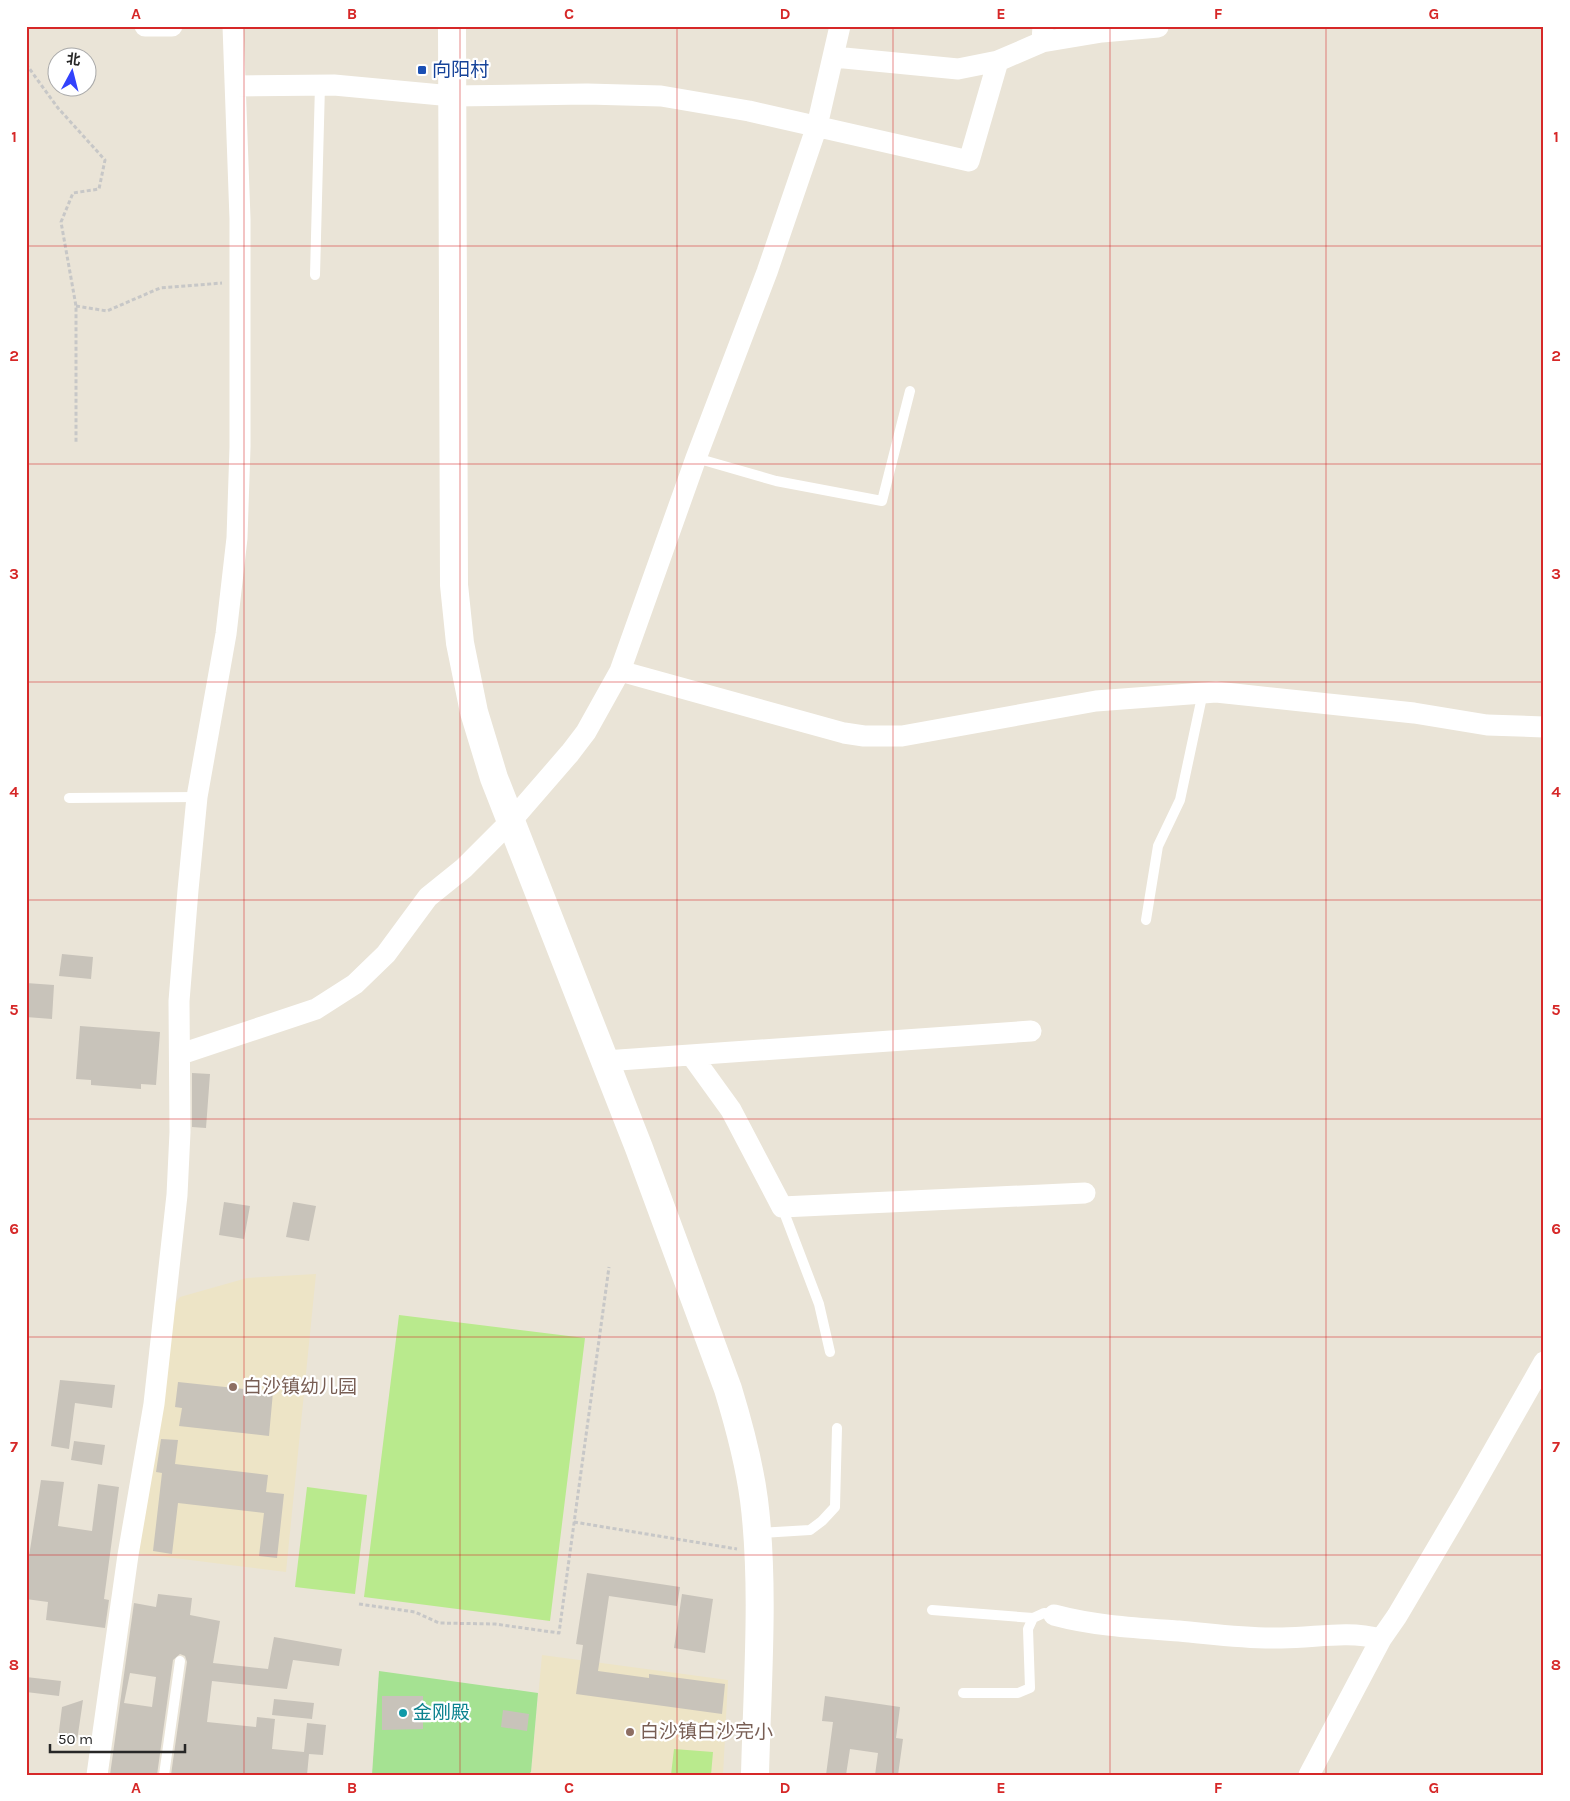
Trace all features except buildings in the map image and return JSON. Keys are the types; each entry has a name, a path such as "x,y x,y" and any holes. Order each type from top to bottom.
{"main road":[{"path":"452,26 454,585 460,643 474,712 494,778 605,1060 728,1389 748,1463 757,1543 755,1775"}],"street":[{"path":"145,26 172,26"},
{"path":"97,1775 128,1555 154,1404 177,1195 180,1054 179,1001 197,797 226,634 237,538 240,281 233,26"},
{"path":"180,1054 316,1009 355,984 386,954 428,897 464,868 511,822 570,753 600,709 620,671 696,458 767,272 817,126 840,26"},
{"path":"834,57 958,69 998,61 1042,34 1102,32 1158,27"},
{"path":"236,86 320,85 452,96 587,94 661,96 696,100 969,161 998,61"},
{"path":"620,671 844,733 864,736 920,733 1096,700 1203,692 1414,713 1487,725 1544,726"},
{"path":"605,1060 692,1056 1031,1031"},
{"path":"692,1056 730,1110 782,1207 1085,1193"},
{"path":"1309,1775 1381,1639 1397,1616 1466,1500 1544,1362"},
{"path":"1054,1615 1106,1625 1248,1637 1283,1638 1341,1633 1381,1639"}],"lane":[{"path":"316,275 320,85"},
{"path":"696,458 776,481 882,501 910,391"},
{"path":"1146,920 1158,846 1180,800 1203,692"},
{"path":"69,798 197,797"},
{"path":"782,1207 819,1304 830,1352"},
{"path":"757,1543 810,1530 835,1507 838,1428"},
{"path":"932,1610 1033,1618 1044,1614 1054,1615"},
{"path":"963,1693 1018,1693 1030,1688 1028,1629 1033,1618"},
{"path":"164,1775 180,1660"}],"path":[{"path":"26,64 58,108 105,160 99,189 73,193 61,222 76,306 76,444"},
{"path":"76,306 107,311 160,288 240,281"},
{"path":"359,1604 416,1612 438,1623 495,1624 559,1633 609,1267"},
{"path":"574,1522 757,1543"}],"shaded area":[{"name":"白沙镇幼儿园","path":"316,1274 286,1572 134,1553 168,1312 180,1297 247,1278"},
{"name":"白沙镇白沙完小","path":"542,1655 728,1680 723,1775 528,1775 531,1772"}],"green space":[{"path":"399,1315 585,1338 550,1621 364,1597"},
{"path":"307,1487 367,1495 355,1594 295,1587"},
{"path":"379,1671 538,1693 531,1772 528,1775 372,1775"},
{"path":"674,1749 713,1752 711,1775 671,1775"}],"place":[{"name":"向阳村","path":"422,70"},
{"name":"白沙镇幼儿园","path":"233,1387"},
{"name":"金刚殿","path":"403,1713"},
{"name":"白沙镇白沙完小","path":"630,1732"}]}
